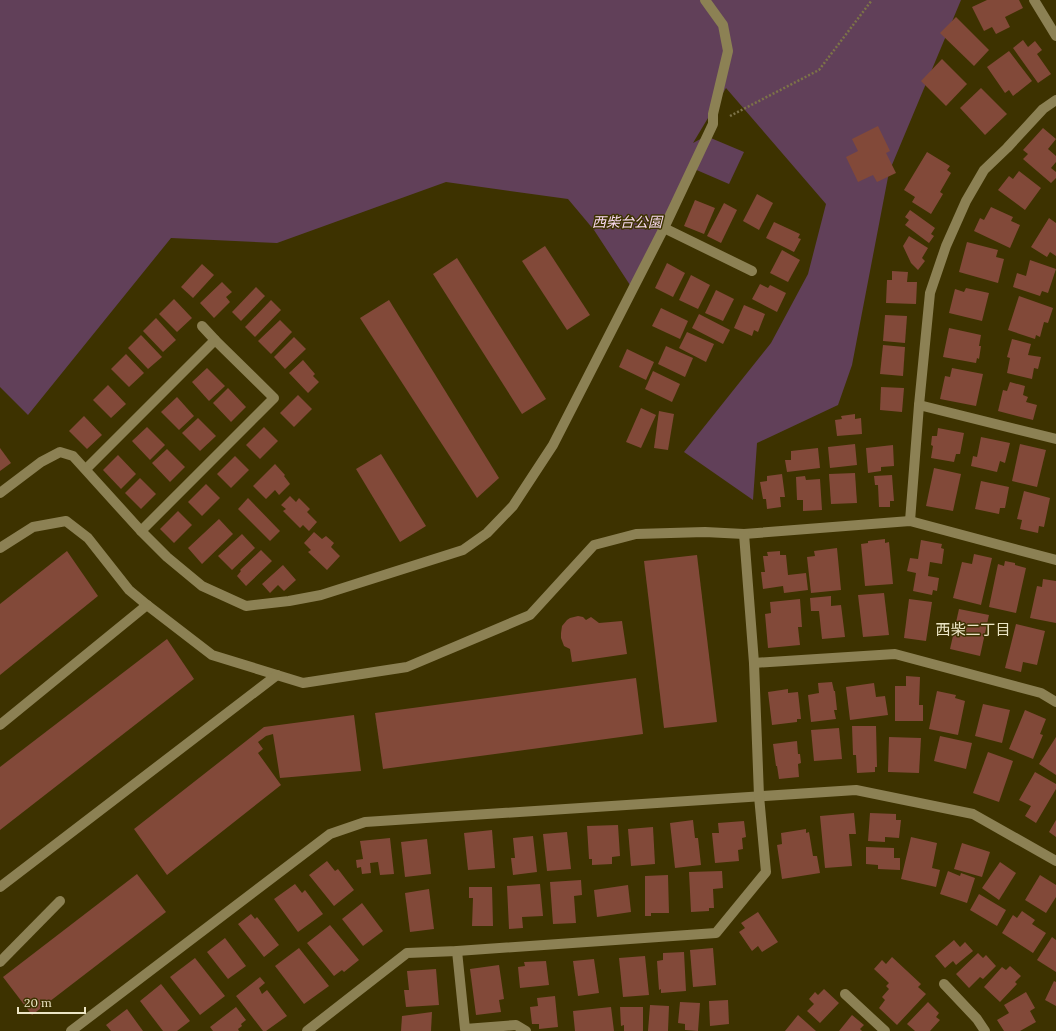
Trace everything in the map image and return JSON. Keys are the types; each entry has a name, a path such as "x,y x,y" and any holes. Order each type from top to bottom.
{"street":[{"path":"0,493 41,462 60,452 72,456 167,557 202,586 246,606 289,601 321,595 464,550 488,533 513,506 553,445 664,228 713,124 713,114 728,51 724,25 706,0"},
{"path":"1034,0 1056,36"},
{"path":"910,521 930,293 946,246 966,201 984,170 1007,148 1043,109 1056,100"},
{"path":"664,228 752,272"},
{"path":"141,531 274,398 202,326"},
{"path":"86,470 215,340"},
{"path":"919,405 1056,439"},
{"path":"0,548 33,527 66,521 88,538 129,590 212,655 303,683 407,667 530,615 594,545 636,534 705,532 744,534 910,521 1056,560"},
{"path":"307,1031 407,953 457,951 716,933 766,872 759,796 754,663 744,534"},
{"path":"0,725 147,605"},
{"path":"754,663 895,654 1041,693 1056,702"},
{"path":"0,887 276,674"},
{"path":"71,1031 330,834 365,822 856,790 973,814 1056,861"},
{"path":"0,962 60,901"},
{"path":"457,951 465,1029 516,1025 526,1031"},
{"path":"944,984 977,1019 985,1031"},
{"path":"845,994 885,1031"}],"path":[{"path":"713,124 819,70 872,0"}],"green space":[{"name":"西柴台公園","path":"0,0 961,0 889,172 852,365 838,405 757,443 753,500 684,452 771,343 808,274 826,204 726,88 693,143 706,136 744,152 729,184 692,168 630,285 594,230 568,199 446,182 277,243 171,238 28,415 0,387"}],"building":[{"path":"987,0 1019,0 1023,8 1005,17 1010,27 996,34 992,27 984,31 972,7"},
{"path":"956,17 989,50 974,66 940,33"},
{"path":"1023,40 1028,47 1035,41 1042,50 1037,54 1051,74 1038,83 1013,48"},
{"path":"1009,51 1032,81 1013,96 1009,90 1005,93 987,67"},
{"path":"942,59 967,84 946,106 921,81"},
{"path":"981,88 1007,114 985,135 960,108"},
{"path":"878,126 890,151 886,153 896,173 877,182 873,175 858,182 846,157 858,151 852,139"},
{"path":"1043,128 1056,139 1048,149 1056,156 1056,162 1051,168 1056,172 1056,178 1051,183 1023,159 1028,154 1023,150"},
{"path":"927,152 950,166 947,170 951,173 940,192 943,194 931,214 912,202 915,197 904,190"},
{"path":"1019,171 1041,188 1025,210 998,190 1009,176 1013,179"},
{"path":"757,194 773,203 759,230 743,221"},
{"path":"695,200 715,208 704,234 684,226"},
{"path":"724,203 737,210 721,243 707,236"},
{"path":"991,207 1013,217 1011,221 1020,225 1010,248 974,231 980,218 984,220"},
{"path":"910,210 935,228 931,234 934,236 929,243 905,225 909,220 905,217"},
{"path":"1049,218 1056,223 1056,256 1050,252 1047,257 1031,247"},
{"path":"774,222 800,234 798,238 801,239 794,252 766,238"},
{"path":"909,236 928,248 922,258 925,261 918,270 911,263 903,246"},
{"path":"967,242 998,250 996,257 1004,259 998,283 959,272"},
{"path":"545,246 590,315 567,330 522,261"},
{"path":"782,250 800,260 788,282 770,273"},
{"path":"457,258 546,399 522,414 433,274"},
{"path":"1030,260 1056,269 1048,293 1042,291 1040,296 1013,287 1017,273 1026,276"},
{"path":"667,263 685,273 673,297 655,288"},
{"path":"202,264 214,275 193,298 181,287"},
{"path":"892,271 908,272 907,282 917,282 916,304 886,303 887,280 892,280"},
{"path":"691,275 710,285 698,309 679,300"},
{"path":"222,282 232,292 226,297 230,302 214,318 200,303"},
{"path":"760,284 768,288 770,285 786,293 777,312 752,299"},
{"path":"256,287 265,296 241,321 232,312"},
{"path":"966,288 989,293 982,321 949,313 955,289 964,292"},
{"path":"716,290 734,299 723,321 705,313"},
{"path":"1019,296 1053,308 1048,323 1044,322 1040,337 1036,335 1035,339 1008,330"},
{"path":"174,299 192,318 177,332 159,314"},
{"path":"271,300 281,310 255,337 245,327"},
{"path":"389,300 499,478 477,498 360,318"},
{"path":"744,305 765,314 758,332 754,330 752,336 734,328"},
{"path":"661,308 688,321 680,339 652,326"},
{"path":"699,314 730,330 723,344 692,328"},
{"path":"885,315 907,316 905,343 883,341"},
{"path":"156,318 176,340 163,352 143,331"},
{"path":"280,320 292,332 271,354 258,341"},
{"path":"949,328 981,335 979,359 977,358 976,363 943,357"},
{"path":"687,332 714,344 706,362 679,348"},
{"path":"141,335 162,357 148,369 128,348"},
{"path":"294,337 306,349 285,369 274,357"},
{"path":"1012,339 1031,344 1028,355 1041,357 1038,369 1034,368 1032,379 1007,373 1010,358 1007,357"},
{"path":"883,345 905,347 903,376 880,374"},
{"path":"666,346 693,358 685,377 658,364"},
{"path":"627,349 654,362 646,380 619,367"},
{"path":"126,354 144,373 129,387 111,369"},
{"path":"303,360 315,374 313,376 319,382 308,393 289,373"},
{"path":"207,368 225,386 209,401 192,382"},
{"path":"952,368 983,374 976,406 940,399 945,376 950,377"},
{"path":"653,371 680,384 672,402 645,389"},
{"path":"1010,382 1025,386 1023,395 1028,397 1026,402 1037,405 1033,420 998,411 1003,390 1007,391"},
{"path":"108,385 126,404 111,418 93,400"},
{"path":"881,387 904,388 902,412 880,410"},
{"path":"228,388 246,407 231,422 213,403"},
{"path":"298,395 312,409 294,427 280,413"},
{"path":"177,397 194,416 179,430 161,412"},
{"path":"641,408 656,415 641,448 626,442"},
{"path":"659,411 674,414 668,450 654,448"},
{"path":"855,414 855,419 861,418 862,434 837,436 835,420 842,419 841,416"},
{"path":"84,416 102,435 87,449 69,431"},
{"path":"198,418 216,436 200,451 182,433"},
{"path":"147,427 165,445 150,460 132,441"},
{"path":"264,427 278,441 260,459 246,445"},
{"path":"938,428 964,433 960,454 956,454 954,462 931,458 933,446 931,445 932,436 937,436"},
{"path":"981,437 1010,443 1005,463 1000,461 997,472 971,466 973,456 977,457"},
{"path":"855,444 857,465 830,468 828,447"},
{"path":"1020,444 1046,450 1037,487 1012,481"},
{"path":"893,445 894,466 881,467 881,471 868,473 866,448"},
{"path":"0,448 11,463 0,471"},
{"path":"818,448 820,468 787,472 785,460 791,460 791,451"},
{"path":"167,449 185,467 170,482 152,463"},
{"path":"381,454 426,526 400,542 356,469"},
{"path":"118,455 136,474 121,489 103,470"},
{"path":"235,456 249,470 231,488 217,474"},
{"path":"275,464 285,475 284,476 290,484 279,495 275,490 266,499 253,486"},
{"path":"934,468 961,474 953,511 926,506"},
{"path":"855,473 857,503 831,504 829,474"},
{"path":"782,474 785,497 780,497 781,507 767,509 766,499 763,499 760,482 767,481 767,476"},
{"path":"892,475 894,501 890,501 890,507 879,507 878,485 875,485 874,476"},
{"path":"805,476 806,480 820,479 822,510 803,511 803,500 797,500 796,477"},
{"path":"140,478 156,494 141,509 125,493"},
{"path":"981,481 1009,487 1005,508 1000,508 999,514 975,509"},
{"path":"206,484 220,498 202,516 188,502"},
{"path":"1024,491 1050,498 1044,527 1039,526 1038,533 1020,529 1022,520 1017,519"},
{"path":"290,496 296,502 299,498 310,509 307,512 317,522 309,531 303,525 300,528 283,511 286,509 281,505"},
{"path":"248,498 280,531 270,541 238,509"},
{"path":"178,511 192,525 174,543 160,529"},
{"path":"219,519 233,534 202,564 188,548"},
{"path":"314,532 322,539 326,536 334,543 331,547 340,556 327,570 308,552 311,550 304,543"},
{"path":"242,534 255,548 232,570 218,556"},
{"path":"885,539 885,543 889,542 893,584 865,586 861,544 868,543 868,541"},
{"path":"921,540 942,544 941,548 944,549 942,564 930,562 928,576 939,578 937,591 933,590 932,595 913,591 916,573 907,571 910,558 918,559"},
{"path":"837,548 841,590 811,593 807,557 815,556 814,551"},
{"path":"261,550 272,561 246,586 237,576 241,571 240,570"},
{"path":"67,551 98,596 0,675 0,604"},
{"path":"780,551 780,555 786,555 788,575 806,573 808,590 784,593 783,586 763,589 761,572 765,572 763,556 768,556 767,552"},
{"path":"974,554 992,558 981,605 953,598 962,562 972,564"},
{"path":"697,555 717,722 664,728 644,561"},
{"path":"1005,561 1015,563 1015,565 1026,568 1016,613 989,607 998,564 1004,566"},
{"path":"283,565 296,580 284,591 278,585 270,593 262,584"},
{"path":"1043,579 1056,581 1056,623 1030,618 1037,586 1042,587"},
{"path":"884,593 889,635 863,637 858,595"},
{"path":"831,596 831,606 841,605 845,637 822,639 819,611 811,611 810,598"},
{"path":"800,599 802,627 798,627 800,645 768,648 765,614 771,613 770,602"},
{"path":"909,599 932,602 926,641 904,638"},
{"path":"959,609 989,615 980,656 950,649"},
{"path":"578,616 583,617 586,620 591,617 599,623 622,621 627,654 572,662 570,649 564,646 561,633 562,626 567,620"},
{"path":"1016,624 1045,631 1037,665 1023,662 1021,672 1005,668"},
{"path":"167,639 194,679 0,830 0,767"},
{"path":"906,676 920,677 919,705 923,705 923,721 895,721 895,686 906,686"},
{"path":"636,678 643,734 383,769 375,713"},
{"path":"832,682 835,691 837,710 834,710 836,719 811,722 808,695 819,693 818,683"},
{"path":"874,683 876,697 885,696 888,715 850,720 846,687"},
{"path":"788,689 788,693 798,692 801,719 797,719 797,722 772,725 768,692"},
{"path":"937,691 956,695 955,698 965,701 958,735 929,729"},
{"path":"983,704 1010,710 1002,743 975,736"},
{"path":"1025,710 1046,719 1040,734 1043,735 1033,759 1009,749"},
{"path":"354,715 361,771 280,778 273,734 266,736 258,742 263,749 258,753 281,785 167,875 134,829 264,727"},
{"path":"852,726 876,726 877,767 875,767 875,772 857,773 856,755 853,755"},
{"path":"839,728 842,759 814,761 811,730"},
{"path":"940,736 972,743 966,769 934,761"},
{"path":"889,737 921,738 919,773 888,772"},
{"path":"1056,737 1056,775 1039,764"},
{"path":"797,741 798,754 800,754 801,763 798,764 799,777 779,779 773,744"},
{"path":"988,752 1013,761 999,802 973,793"},
{"path":"1035,772 1056,784 1056,789 1036,823 1025,816 1031,806 1019,800"},
{"path":"854,813 856,834 849,834 852,866 825,868 820,816"},
{"path":"870,813 896,814 896,820 901,820 899,838 885,837 885,842 868,841"},
{"path":"693,820 695,838 698,838 701,865 675,868 670,823"},
{"path":"1056,820 1056,837 1049,832"},
{"path":"744,821 746,837 742,838 743,849 738,850 739,861 715,863 712,833 719,833 718,823"},
{"path":"618,825 620,856 612,857 612,864 592,865 592,859 589,859 587,826"},
{"path":"653,827 655,864 631,866 628,829"},
{"path":"806,829 806,833 809,832 813,856 817,856 820,873 782,879 777,845 782,844 781,833"},
{"path":"492,830 495,868 468,870 464,833"},
{"path":"567,832 571,869 547,871 543,834"},
{"path":"533,836 537,872 513,875 511,858 515,858 513,838"},
{"path":"911,837 937,843 932,868 940,870 936,887 901,879"},
{"path":"390,838 394,874 380,875 378,862 370,863 371,873 362,874 361,867 357,868 356,860 363,859 360,841"},
{"path":"427,839 431,874 405,877 401,842"},
{"path":"962,843 990,852 982,877 954,869"},
{"path":"866,847 894,848 894,858 900,858 900,870 878,869 878,865 866,864"},
{"path":"327,861 335,871 338,869 354,890 334,906 309,875"},
{"path":"1000,862 1016,873 999,900 982,888"},
{"path":"722,871 723,888 713,889 714,908 709,908 709,911 691,912 689,872"},
{"path":"948,871 960,876 961,873 975,878 967,903 940,894"},
{"path":"137,874 166,912 32,1015 3,977"},
{"path":"668,875 669,913 651,913 651,916 645,916 645,876"},
{"path":"1040,875 1056,885 1056,897 1046,913 1025,900"},
{"path":"581,880 582,895 574,896 576,923 553,924 550,882"},
{"path":"295,884 302,893 305,890 323,914 298,932 274,899"},
{"path":"540,884 543,916 522,917 523,928 509,929 507,886"},
{"path":"628,885 631,912 597,917 594,890"},
{"path":"469,887 492,887 493,926 472,926 473,898 469,898"},
{"path":"429,889 434,929 410,932 405,893"},
{"path":"979,894 1006,910 997,926 970,910"},
{"path":"362,903 383,931 363,946 342,919"},
{"path":"1022,911 1035,920 1032,924 1046,933 1033,953 1002,933 1013,915 1017,918"},
{"path":"758,912 778,942 762,952 758,946 752,951 739,932 745,928 741,923"},
{"path":"251,914 255,919 257,917 279,945 264,957 238,924"},
{"path":"330,925 359,960 344,972 342,970 334,976 307,943"},
{"path":"1052,937 1056,940 1056,972 1037,960"},
{"path":"225,938 246,966 228,979 207,952"},
{"path":"954,940 960,947 965,942 973,951 956,965 953,961 945,968 935,956"},
{"path":"299,948 329,986 304,1004 275,966"},
{"path":"713,948 716,985 693,987 690,950"},
{"path":"684,952 686,991 661,993 661,989 659,990 657,961 663,960 663,953"},
{"path":"978,953 983,958 986,955 996,966 983,979 980,977 969,988 956,974"},
{"path":"645,956 649,995 623,997 619,958"},
{"path":"892,957 921,984 918,987 926,994 897,1025 879,1008 885,1000 882,997 889,989 886,986 889,983 874,969 882,960 886,964"},
{"path":"195,958 225,996 200,1015 170,977"},
{"path":"594,959 599,993 578,996 573,961"},
{"path":"546,961 549,985 520,988 518,967 525,966 524,962"},
{"path":"499,965 504,999 499,1000 501,1012 476,1015 470,969"},
{"path":"1010,966 1021,976 1015,982 1017,984 1000,1002 984,987 1002,967 1006,970"},
{"path":"436,969 439,1005 406,1007 404,990 409,990 407,971"},
{"path":"260,977 265,983 259,988 262,994 267,990 287,1016 266,1031 263,1031 236,996"},
{"path":"1054,981 1056,982 1056,1006 1045,1000"},
{"path":"161,984 190,1021 177,1031 163,1031 140,1001"},
{"path":"824,989 839,1003 820,1023 807,1011 814,1004 809,999 815,992 818,995"},
{"path":"1026,992 1035,1008 1030,1011 1036,1022 1020,1031 1004,1031 997,1020 1009,1013 1004,1005"},
{"path":"555,996 558,1027 539,1029 539,1024 532,1024 530,1007 538,1006 537,998"},
{"path":"728,1000 729,1024 710,1026 709,1001"},
{"path":"680,1002 700,1003 698,1031 685,1030 685,1024 678,1023"},
{"path":"928,1002 939,1013 936,1017 940,1020 930,1031 915,1031 907,1024"},
{"path":"650,1005 669,1006 668,1031 648,1031"},
{"path":"236,1007 246,1020 241,1024 242,1026 238,1029 239,1031 213,1031 210,1027"},
{"path":"611,1007 614,1031 575,1031 573,1011"},
{"path":"620,1007 643,1007 643,1031 624,1031 624,1025 621,1026"},
{"path":"127,1009 143,1031 111,1031 106,1025"},
{"path":"432,1012 431,1031 401,1031 402,1016"},
{"path":"798,1015 816,1031 785,1031"},
{"path":"852,1015 864,1025 860,1029 862,1031 839,1031"}],"district":[{"name":"西柴二丁目","path":"973,629"}]}
